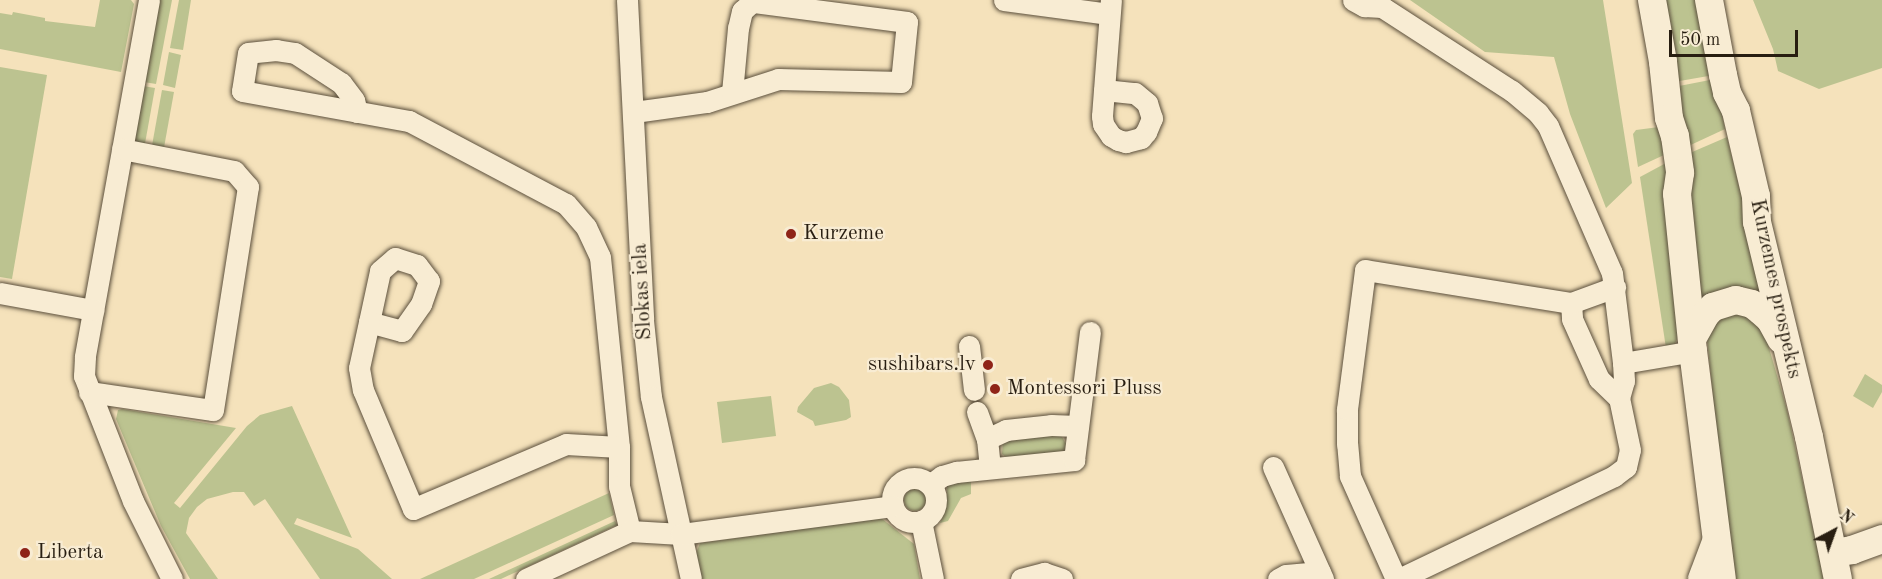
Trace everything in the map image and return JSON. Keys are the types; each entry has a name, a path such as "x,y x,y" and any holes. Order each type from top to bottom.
{"main road":[{"path":"1652,0 1663,62 1669,118 1675,136 1680,173 1677,194 1692,345 1722,579"},
{"name":"Kurzemes prospekts","path":"1709,0 1727,93 1736,111 1756,196 1757,222 1775,292 1784,343 1836,566"},
{"path":"1692,345 1706,314 1713,307 1736,300 1752,304 1770,319 1784,343"},
{"path":"1836,566 1852,550 1882,539"}],"street":[{"path":"149,0 84,357 84,376 88,392 137,511 172,579"},
{"name":"Slokas iela","path":"627,0 643,320 651,397 691,579"},
{"path":"1004,0 1110,7 1104,90"},
{"path":"1353,0 1364,6 1383,3 1512,91 1538,113 1560,150 1607,256 1615,287 1623,363 1624,381 1619,398 1630,450 1626,467 1614,476 1397,579 1350,476 1347,409 1365,270 1571,303 1615,287"},
{"path":"634,112 707,102 778,79 901,82 907,22 752,2 742,11 738,28 732,93"},
{"path":"357,112 354,100 341,83 295,52 276,50 248,53 242,91 357,112 409,121 566,204 586,227 600,257 619,447 619,486 630,531"},
{"path":"88,392 213,410 248,187 234,171 122,149"},
{"path":"0,293 93,310"},
{"path":"1571,303 1572,319 1599,379 1619,398"},
{"path":"369,322 359,368 361,383 412,509 566,444 619,447"},
{"path":"930,484 948,474 1074,460 1090,332"},
{"path":"1623,363 1692,345"},
{"path":"969,346 975,390"},
{"path":"977,412 987,439 990,468"},
{"path":"987,439 1006,430 1051,425 1078,426"},
{"path":"1273,466 1322,575 1286,576 1278,579"},
{"path":"914,478 930,484 936,504 930,515 921,520 906,520 898,516 893,506 894,492 902,482 914,478"},
{"path":"526,579 630,531 681,534 893,506"},
{"path":"921,520 933,579"},
{"path":"1701,579 1716,539"},
{"path":"1021,579 1044,573 1062,579"}],"green space":[{"path":"100,0 131,0 134,4 121,72 0,49 0,13 12,15 13,12 45,18 45,21 95,27"},
{"path":"159,0 172,0 156,84 144,82"},
{"path":"179,0 191,0 183,50 170,48"},
{"path":"1410,0 1603,0 1632,183 1606,208 1570,114 1554,57 1485,52"},
{"path":"1662,0 1699,0 1714,75 1674,82"},
{"path":"1753,0 1882,0 1882,68 1819,89 1778,71 1773,49"},
{"path":"169,52 181,55 175,88 163,85"},
{"path":"0,67 47,75 12,279 0,277"},
{"path":"1715,79 1725,129 1682,149 1674,87"},
{"path":"143,86 155,88 144,149 132,147"},
{"path":"162,90 174,92 163,153 151,151"},
{"path":"1659,127 1664,155 1638,167 1633,134 1636,130"},
{"path":"1727,137 1766,296 1699,305 1683,156"},
{"path":"1666,163 1678,337 1674,346 1666,348 1640,177"},
{"path":"1744,312 1765,334 1787,410 1824,579 1736,579 1720,471 1707,337 1717,318"},
{"path":"1865,374 1882,385 1882,392 1873,408 1853,396"},
{"path":"831,383 839,387 849,400 851,417 815,426 813,421 797,412 798,407 814,388"},
{"path":"771,396 776,436 722,443 717,402"},
{"path":"292,406 352,538 297,518 294,524 358,549 392,579 320,579 265,499 254,506 244,492 233,492 207,499 189,518 186,533 218,579 190,579 161,526 116,419 118,410 236,428 174,503 180,508 247,426 260,415"},
{"path":"1060,433 1066,444 1064,454 1007,458 1002,454 1003,440"},
{"path":"971,479 971,494 961,498 948,521 940,523 946,508 947,486"},
{"path":"915,489 923,492 926,500 923,508 915,511 907,508 904,500 907,492"},
{"path":"609,493 614,515 474,579 420,579"},
{"path":"881,518 914,544 920,579 700,579 695,556 700,543"},
{"path":"615,521 617,525 501,579 489,579"}],"place":[{"name":"Kurzeme","path":"791,234"},
{"name":"sushibars.lv","path":"988,365"},
{"name":"Montessori Pluss","path":"995,389"},
{"name":"Liberta","path":"25,553"}]}
